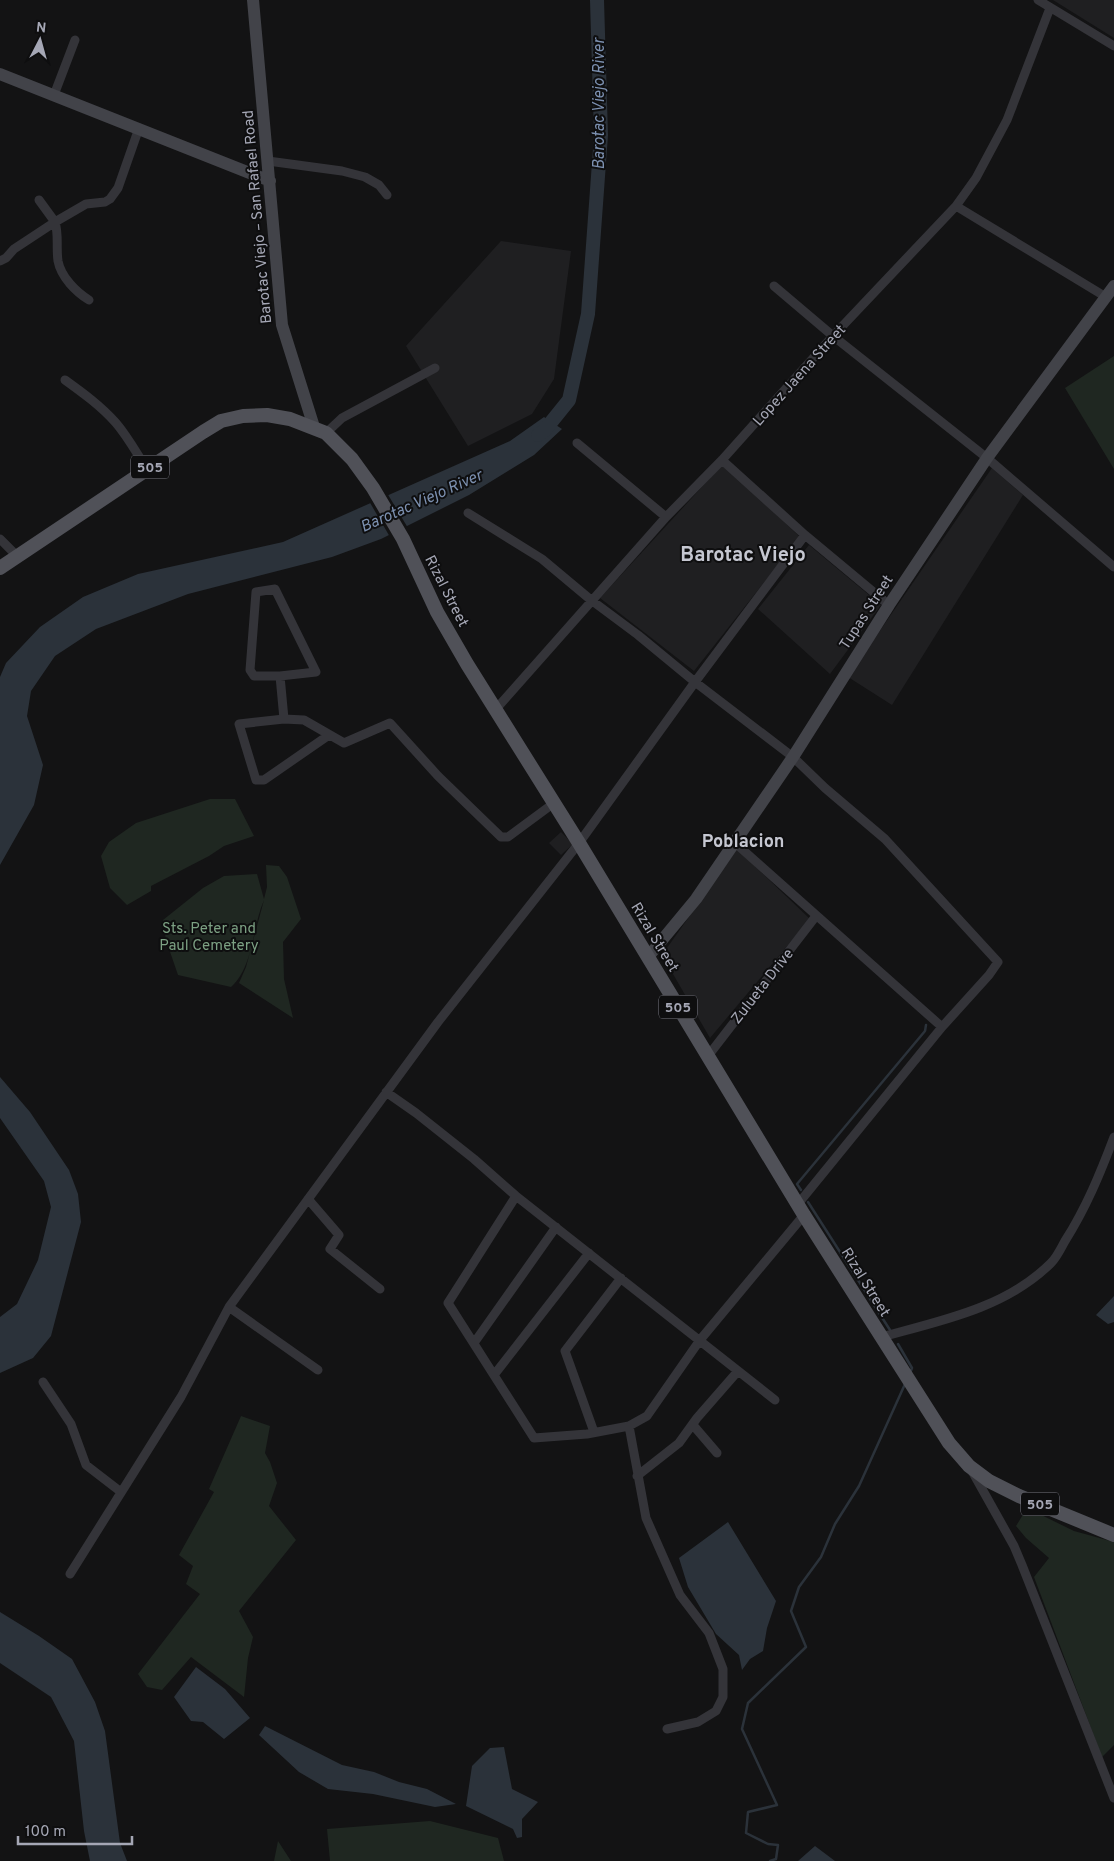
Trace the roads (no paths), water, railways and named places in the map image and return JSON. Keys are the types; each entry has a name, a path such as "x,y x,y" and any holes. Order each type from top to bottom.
{"main road":[{"name":"505","path":"0,568 221,421 243,416 267,415 290,419 320,430"},
{"name":"Rizal Street","path":"320,430 352,459 372,488 403,539 437,612 801,1209 949,1443 969,1466"},
{"name":"505","path":"969,1466 1019,1496 1114,1535"}],"street":[{"name":"Barotac Viejo – San Rafael Road","path":"253,0 282,325 320,430"},
{"path":"1038,0 1114,46"},
{"name":"Lopez Jaena Street","path":"496,709 591,600 722,460 833,336 956,206 976,178 1007,120 1050,8"},
{"path":"54,95 75,40"},
{"path":"0,74 270,181"},
{"path":"0,261 6,258 14,249 86,204 110,200 118,188 139,128"},
{"path":"268,161 342,171 365,177 379,185 387,195"},
{"path":"39,200 55,222 60,268 73,287 89,300"},
{"path":"956,206 1106,297"},
{"path":"774,286 833,336 987,458 1114,567"},
{"name":"Tupas Street","path":"648,956 696,899 793,757 889,605 987,458 1114,286"},
{"path":"320,430 435,368"},
{"path":"65,380 98,405 116,423 147,469"},
{"path":"577,443 666,518"},
{"path":"722,460 805,536 889,605"},
{"path":"468,513 542,559 591,600 793,757 825,788 885,839 998,962 989,975 942,1028 801,1209 700,1340 647,1416 629,1426 594,1432 534,1438 448,1303 516,1196"},
{"path":"70,1574 181,1397 229,1307 438,1022 579,843 695,682 805,536"},
{"path":"0,539 17,556"},
{"path":"275,589 316,672 280,676 254,676 250,670 256,592 275,589"},
{"path":"280,676 284,719"},
{"path":"329,735 264,780 256,780 239,724 284,719 304,720 344,743 390,722 438,776 501,837 508,837 554,802"},
{"path":"734,842 942,1028"},
{"name":"Zulueta Drive","path":"708,1056 816,916"},
{"path":"386,1092 416,1113 474,1159 516,1196 775,1400"},
{"path":"881,1337 962,1315 1016,1290 1051,1262 1084,1211 1114,1138"},
{"path":"308,1199 339,1235 330,1249 380,1289"},
{"path":"474,1342 556,1227"},
{"path":"494,1375 588,1253"},
{"path":"594,1432 565,1351 621,1278"},
{"path":"229,1307 318,1370"},
{"path":"637,1476 679,1443 738,1371"},
{"path":"43,1382 71,1424 86,1465 121,1492"},
{"path":"693,1425 717,1453"},
{"path":"629,1426 646,1518 680,1595 709,1633 723,1669 723,1697 716,1711 698,1722 667,1729"},
{"path":"969,1466 1014,1546 1114,1798"}],"water":[{"path":"544,417 562,429 534,455 469,495 381,539 332,557 188,594 96,629 55,656 31,691 27,716 43,765 34,805 0,865 0,677 6,663 40,627 83,597 138,574 283,542 510,441"},
{"path":"0,1077 30,1112 69,1170 78,1194 81,1222 51,1336 33,1358 0,1373 0,1317 17,1304 38,1260 51,1207 44,1181 0,1118"},
{"path":"1114,1296 1114,1322 1108,1324 1096,1315"},
{"path":"728,1522 776,1601 767,1628 763,1651 750,1659 742,1670 739,1655 716,1634 688,1587 679,1558"},
{"path":"0,1612 72,1659 95,1702 105,1731 120,1843 127,1861 90,1861 84,1831 74,1741 51,1697 0,1663"},
{"path":"196,1667 225,1689 250,1718 224,1739 203,1722 191,1721 174,1697"},
{"path":"265,1726 342,1765 374,1772 399,1782 427,1789 456,1804 435,1807 373,1794 328,1789 299,1772 259,1735"},
{"path":"504,1747 512,1789 538,1802 522,1819 522,1837 517,1838 513,1829 466,1806 472,1766 490,1748"},
{"path":"815,1846 835,1861 798,1861"}],"waterway":[{"name":"Barotac Viejo River","path":"538,435 544,431 569,400 588,314 601,135 597,0"},
{"path":"801,1190 797,1184 925,1031 926,1025"},
{"path":"808,1202 890,1330"},
{"path":"898,1344 912,1368 910,1373"},
{"path":"770,1861 776,1859 778,1845 768,1844 746,1833 748,1812 777,1805 742,1729 748,1703 806,1647 791,1611 799,1587 821,1557 835,1524 859,1486 905,1384"}],"district":[{"name":"Barotac Viejo","path":"743,554"},
{"name":"Poblacion","path":"743,841"}],"park label":[{"name":"Sts. Peter and Paul Cemetery","path":"209,936"}]}
